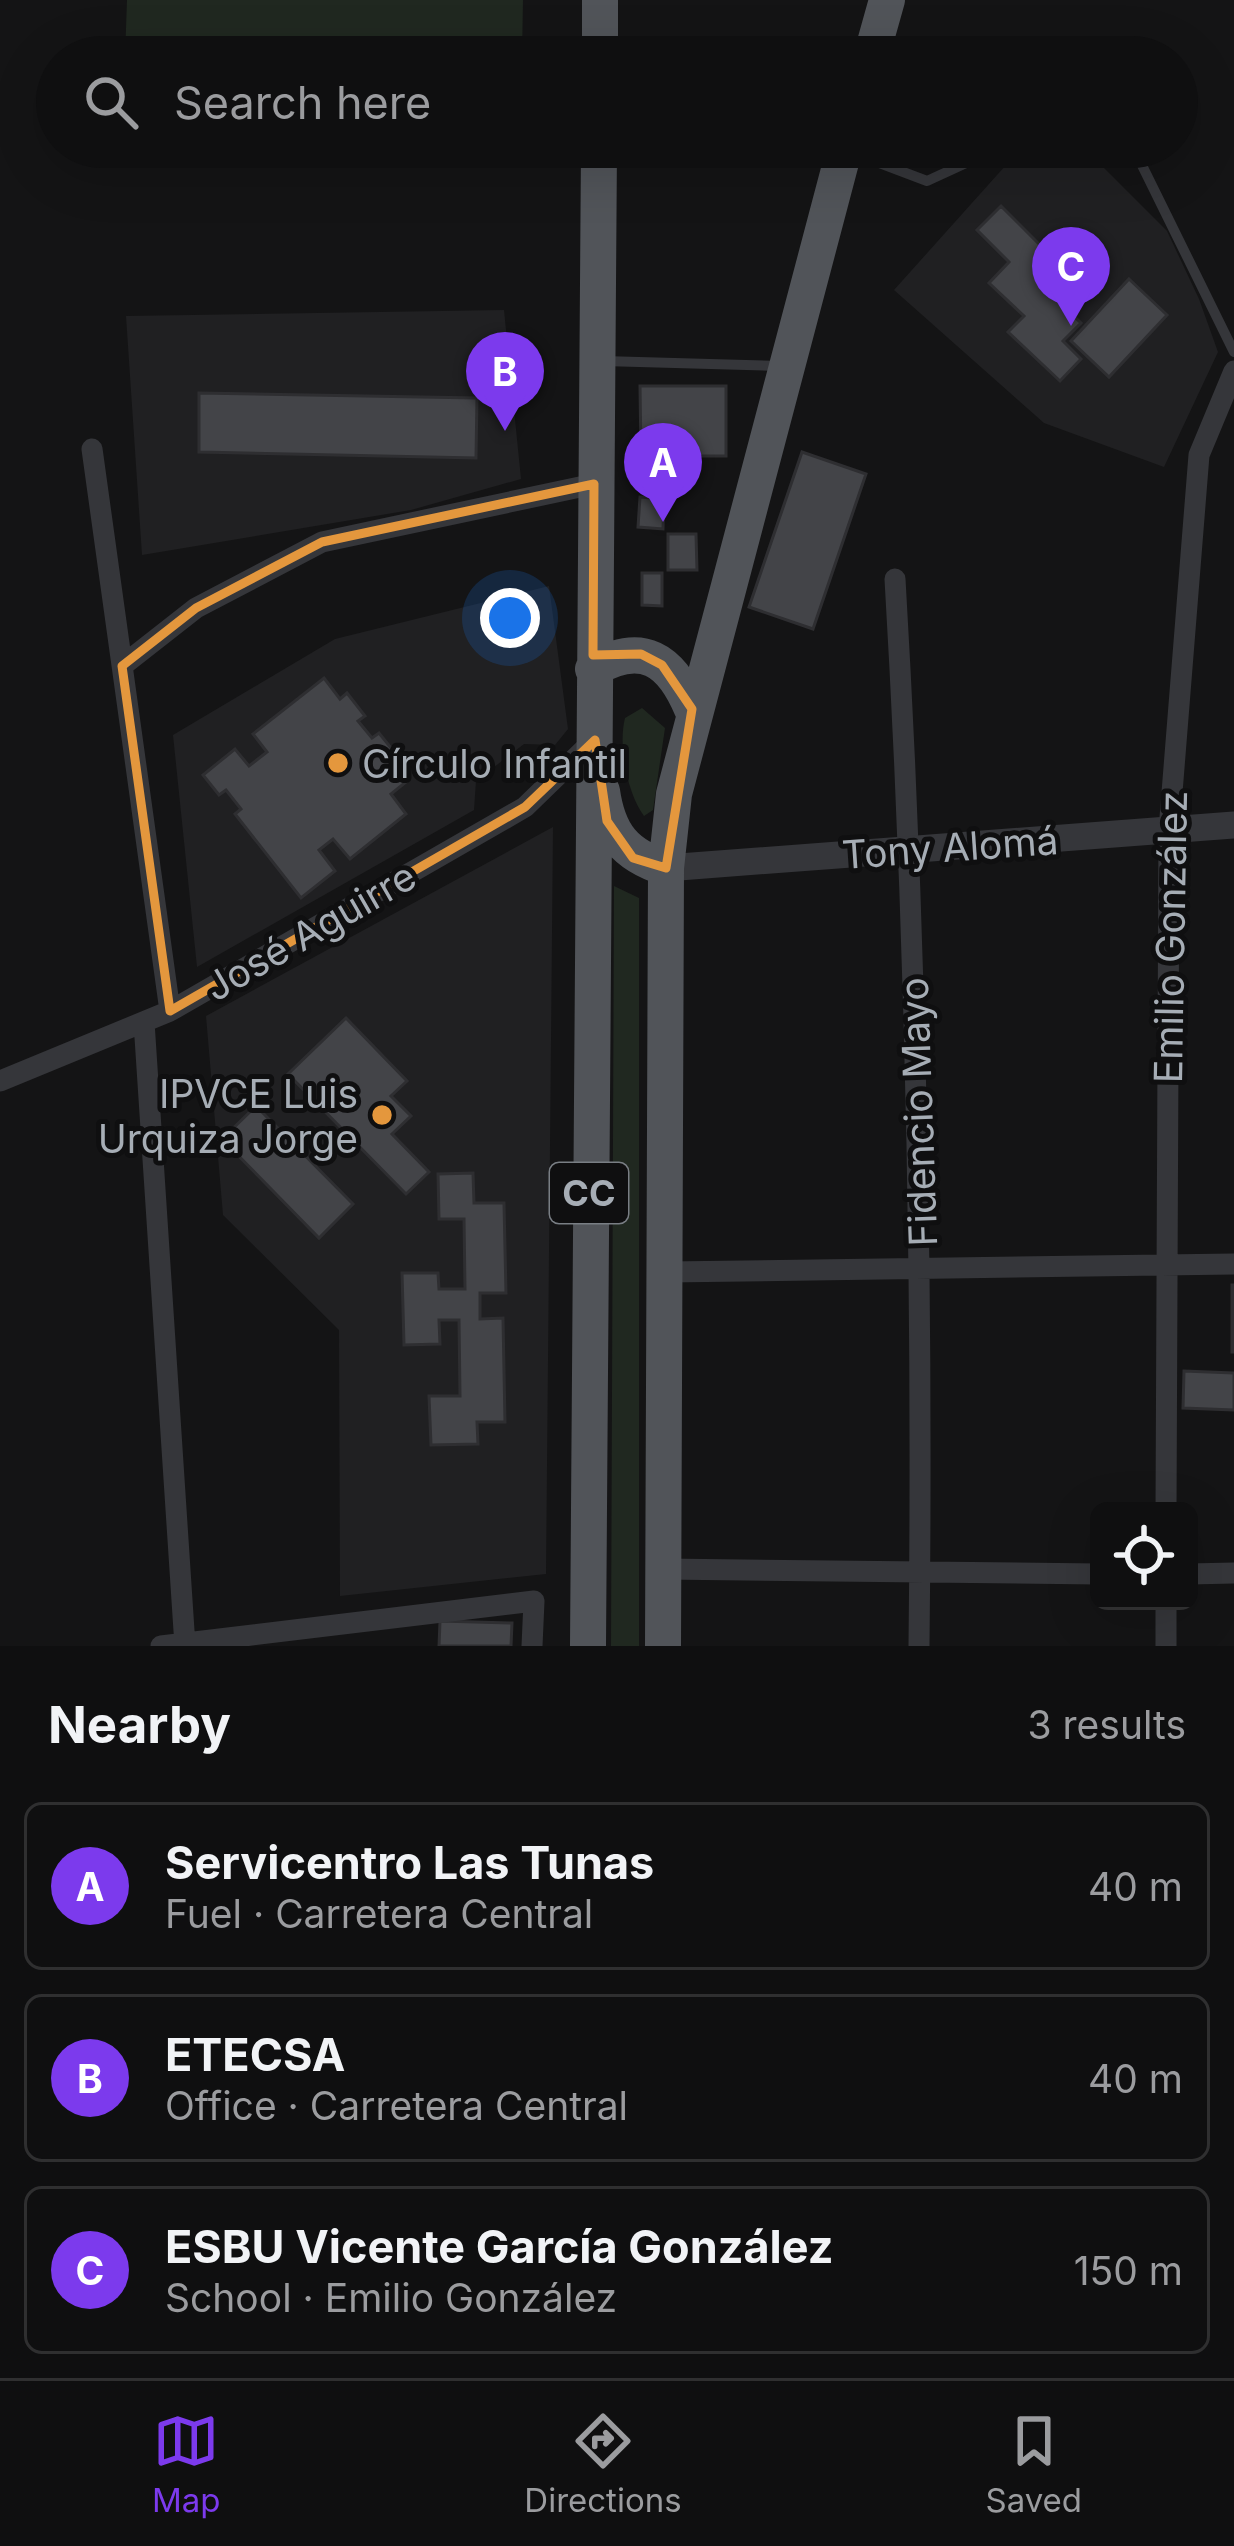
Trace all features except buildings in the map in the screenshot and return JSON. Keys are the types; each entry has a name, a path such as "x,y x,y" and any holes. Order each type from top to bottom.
{"main road":[{"path":"600,0 600,36"},
{"path":"877,36 887,0"},
{"name":"CC","path":"588,1646 599,168"},
{"path":"663,1646 666,868 674,794 692,709 839,168"},
{"path":"593,669 618,654 640,654 682,685 692,709"},
{"path":"595,740 607,821 633,858 666,868"}],"street":[{"name":"Emilio González","path":"1166,1502 1169,830 1199,454 1234,371"},
{"path":"92,448 170,1011"},
{"path":"122,666 196,608 322,542 594,484"},
{"name":"Fidencio Mayo","path":"895,579 911,850 922,1270 919,1646"},
{"name":"José Aguirre","path":"0,1082 170,1011 525,808 595,740"},
{"name":"Tony Alomá","path":"666,868 1234,825"},
{"path":"144,1022 184,1644"},
{"path":"667,1272 1234,1264"},
{"path":"664,1569 1090,1574"},
{"path":"1198,1574 1234,1574"},
{"path":"161,1646 534,1601 532,1646"},
{"path":"1166,1610 1166,1646"}],"lane":[{"path":"893,168 927,181 955,168"},
{"path":"1142,168 1234,352"},
{"path":"596,361 785,366"}],"highlighted area":[{"path":"594,484 593,655 641,654 662,665 692,709 666,868 633,858 607,821 595,740 525,807 170,1011 122,666 196,608 322,542"}],"shaded area":[{"path":"127,0 523,0 522,36 126,36"},
{"path":"1003,168 1104,168 1167,231 1218,352 1164,467 1044,423 894,290"},
{"path":"504,310 521,479 411,510 142,555 126,316"},
{"name":"Círculo Infantil","path":"549,586 568,729 555,745 524,744 476,781 474,810 197,967 173,735 335,639"},
{"path":"642,708 665,728 653,810 644,816 623,755 625,718"},
{"name":"IPVCE Luis Urquiza Jorge","path":"553,827 546,1574 340,1596 339,1330 223,1215 206,1016"},
{"path":"614,886 639,898 639,1646 611,1646"}],"place":[{"name":"ESBU Vicente García González","path":"1071,326"},
{"name":"ETECSA","path":"505,431"},
{"name":"Servicentro Las Tunas","path":"663,522"},
{"name":"Círculo Infantil","path":"338,763"},
{"name":"IPVCE Luis Urquiza Jorge","path":"382,1115"}]}
